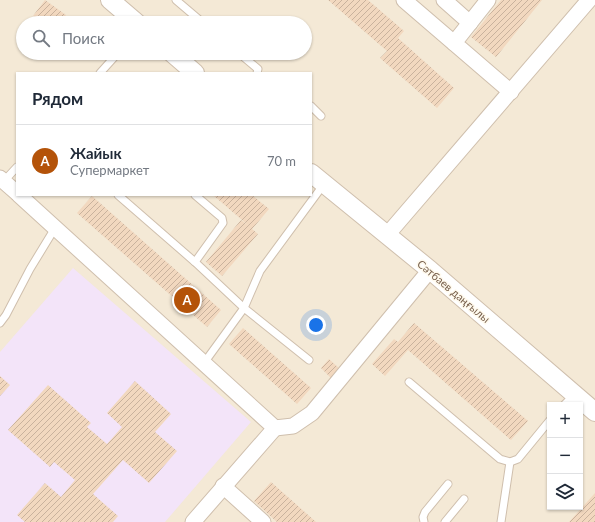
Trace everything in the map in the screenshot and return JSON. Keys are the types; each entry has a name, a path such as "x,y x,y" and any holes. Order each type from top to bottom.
{"street":[{"path":"110,0 129,16"},
{"path":"404,0 511,92"},
{"path":"444,0 470,23"},
{"path":"454,43 488,0"},
{"path":"387,235 589,0"},
{"path":"180,60 195,72"},
{"name":"Сәтбаев даңғылы","path":"317,178 430,270 570,399 595,412"},
{"path":"2,179 16,192"},
{"path":"20,196 275,428"},
{"path":"193,522 275,428 293,426 312,413 430,270"},
{"path":"223,486 263,522"}],"lane":[{"path":"176,0 195,16"},
{"path":"101,72 112,60"},
{"path":"247,60 258,69 257,72"},
{"path":"312,107 321,116"},
{"path":"2,179 16,168"},
{"path":"119,196 195,262 244,308 309,360"},
{"path":"195,262 222,223 222,218 196,196"},
{"path":"204,363 244,308 260,272 306,196"},
{"path":"0,323 55,228"},
{"path":"409,382 500,458 510,462 518,459 547,424"},
{"path":"501,522 510,462"},
{"path":"424,522 423,517 425,512 448,484"},
{"path":"445,522 464,499"}],"shaded area":[{"path":"0,0 595,0 595,522 0,522"},
{"path":"73,268 251,422 165,522 0,522 0,352"}],"building":[{"path":"45,0 66,15 65,16 33,16"},
{"path":"328,0 368,0 404,31 398,38 454,88 437,108 380,58 387,51"},
{"path":"501,0 542,0 496,57 471,37"},
{"path":"92,196 221,310 207,327 77,213"},
{"path":"214,196 253,196 269,209 252,229 258,234 222,276 206,262 241,220 249,226"},
{"path":"414,323 528,421 511,440 408,350 385,376 372,364 394,339 398,342"},
{"path":"243,328 311,388 297,404 229,344"},
{"path":"329,359 341,370 332,379 321,368"},
{"path":"0,376 10,385 0,396"},
{"path":"135,381 171,414 155,432 177,451 149,483 123,460 93,494 118,516 113,522 25,522 17,515 45,483 61,497 75,480 54,462 50,467 8,430 48,385 91,423 87,427 107,444 122,427 107,413"},
{"path":"271,482 316,522 277,522 254,501"},
{"path":"595,493 595,522 569,522 580,510 583,510 583,506"}],"place":[{"name":"Жайык","path":"187,300"}]}
